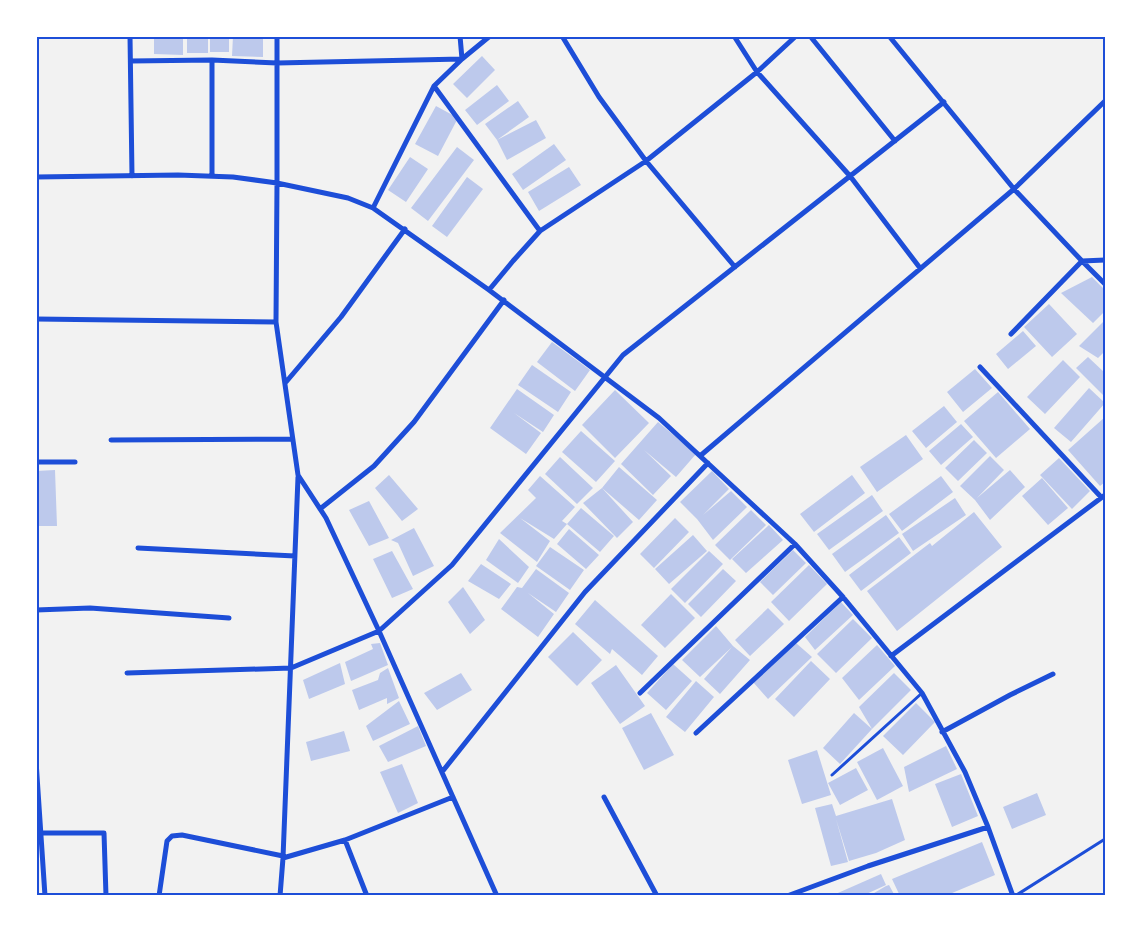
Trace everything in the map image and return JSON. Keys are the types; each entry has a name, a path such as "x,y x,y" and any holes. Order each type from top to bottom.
{"street":[{"path":"130,36 132,176"},
{"path":"277,36 276,322 298,475 280,896"},
{"path":"460,36 462,59"},
{"path":"373,208 434,86 490,36"},
{"path":"562,36 599,97 646,161 735,267"},
{"path":"734,36 758,72 850,176 920,268"},
{"path":"489,290 540,231 646,161 758,72 796,36"},
{"path":"810,36 895,141"},
{"path":"889,36 1014,189 1105,284"},
{"path":"131,61 212,60 277,63 462,59"},
{"path":"212,60 212,176"},
{"path":"434,86 540,231"},
{"path":"700,456 1014,189 1105,101"},
{"path":"127,674 291,668 379,631 452,565 623,355 944,102"},
{"path":"36,177 233,177 277,183 348,198 373,208 504,300 659,418 795,544 843,596 922,693 965,772 1014,896"},
{"path":"286,382 341,317 405,229"},
{"path":"1011,334 1082,261 1105,260"},
{"path":"320,509 374,466 414,422 504,300"},
{"path":"36,320 276,322"},
{"path":"891,656 1103,496 980,367"},
{"path":"111,440 293,439"},
{"path":"36,462 75,462"},
{"path":"442,772 585,592 708,463"},
{"path":"298,475 326,518 498,896"},
{"path":"640,693 795,544"},
{"path":"138,548 295,556"},
{"path":"696,733 843,596"},
{"path":"36,610 90,608 229,618"},
{"path":"942,732 1053,674"},
{"path":"36,761 38,833 45,896"},
{"path":"604,797 657,896"},
{"path":"159,896 167,841 172,836 182,835 283,857 345,840 453,798"},
{"path":"787,896 868,866 988,827"},
{"path":"38,833 104,833 106,896"},
{"path":"345,840 367,896"}],"lane":[{"path":"832,775 922,693"},
{"path":"1014,896 1105,839"}],"building":[{"path":"154,36 183,36 183,55 154,54"},
{"path":"187,36 208,36 208,53 187,53"},
{"path":"210,36 229,36 229,52 210,52"},
{"path":"233,36 263,36 263,57 232,56"},
{"path":"482,56 495,70 467,98 453,84"},
{"path":"497,85 509,101 477,125 465,110"},
{"path":"518,101 529,117 497,140 485,124"},
{"path":"436,106 458,118 438,156 415,144"},
{"path":"536,120 546,138 507,160 497,140"},
{"path":"554,144 566,160 523,190 512,174"},
{"path":"457,147 474,160 428,221 411,208"},
{"path":"410,157 428,169 406,202 388,190"},
{"path":"569,167 581,185 539,211 528,192"},
{"path":"467,177 483,189 447,237 432,226"},
{"path":"1092,277 1105,290 1105,311 1093,323 1061,293"},
{"path":"1049,304 1077,334 1052,357 1024,327"},
{"path":"1105,320 1105,351 1098,358 1079,346"},
{"path":"1023,331 1036,346 1008,369 996,354"},
{"path":"552,342 590,370 575,391 537,362"},
{"path":"1088,357 1105,373 1105,397 1076,368"},
{"path":"1063,360 1080,377 1045,414 1027,397"},
{"path":"532,365 571,392 558,412 518,385"},
{"path":"975,369 992,388 963,412 947,392"},
{"path":"1089,388 1105,403 1071,442 1054,428"},
{"path":"517,389 554,415 543,432 514,413 541,433 526,454 490,428"},
{"path":"615,390 649,423 615,458 582,425"},
{"path":"998,392 1030,429 996,458 964,421"},
{"path":"944,406 957,422 926,448 912,431"},
{"path":"1105,417 1105,482 1100,486 1068,450"},
{"path":"658,422 696,454 676,477 644,450 671,476 653,495 621,464"},
{"path":"961,424 973,437 941,465 929,451"},
{"path":"581,431 615,461 596,482 562,452"},
{"path":"906,435 923,459 877,492 860,467"},
{"path":"974,440 987,453 958,481 945,468"},
{"path":"990,456 1004,470 977,498 1010,470 1025,487 990,520 975,500 960,486"},
{"path":"560,457 593,488 577,504 545,474"},
{"path":"1059,458 1090,491 1072,509 1040,475"},
{"path":"619,467 657,500 639,520 602,488"},
{"path":"55,470 57,526 36,526 36,471"},
{"path":"712,471 729,489 703,515 731,491 747,507 713,540 697,519 680,502"},
{"path":"389,475 418,509 402,521 375,488"},
{"path":"852,475 865,493 814,532 800,514"},
{"path":"540,476 575,507 562,521 567,524 554,539 520,518 550,541 537,562 500,533 536,498 528,490"},
{"path":"941,476 953,492 902,531 889,514"},
{"path":"1042,478 1068,508 1048,525 1022,496"},
{"path":"602,488 633,522 617,538 583,503"},
{"path":"872,495 883,511 829,550 817,534"},
{"path":"955,498 966,515 913,551 902,534"},
{"path":"369,501 389,538 369,546 349,510"},
{"path":"581,508 614,536 600,552 567,524"},
{"path":"751,510 766,525 730,560 715,545"},
{"path":"974,512 1002,547 897,631 867,591 930,543 932,546"},
{"path":"886,515 899,533 845,572 832,554"},
{"path":"675,518 689,532 654,568 640,554"},
{"path":"769,525 783,540 746,573 732,559"},
{"path":"414,528 434,566 413,576 398,543 391,540"},
{"path":"569,529 599,555 586,569 557,544"},
{"path":"693,535 707,551 669,584 655,569"},
{"path":"899,537 911,553 861,591 849,575"},
{"path":"499,539 529,567 518,583 486,560"},
{"path":"550,547 584,570 570,590 536,566"},
{"path":"793,550 806,563 773,595 760,582"},
{"path":"392,551 413,589 392,598 373,559"},
{"path":"709,551 723,564 685,603 671,589"},
{"path":"481,564 511,584 499,599 468,581"},
{"path":"809,565 827,584 789,621 771,602"},
{"path":"536,569 569,593 556,612 528,593 554,614 538,637 501,609 517,587 522,588"},
{"path":"723,569 736,581 701,617 688,604"},
{"path":"463,587 485,620 470,634 448,602"},
{"path":"671,594 695,618 665,648 641,625"},
{"path":"595,600 658,656 642,675 612,649 610,654 575,624"},
{"path":"841,602 853,615 815,650 805,637"},
{"path":"768,608 784,624 750,656 735,640"},
{"path":"853,619 872,638 836,673 817,654"},
{"path":"716,626 733,646 750,660 720,694 704,679 732,647 700,677 682,660"},
{"path":"573,632 602,660 577,686 548,657"},
{"path":"380,643 388,665 351,681 345,662 373,649 371,644"},
{"path":"796,643 812,657 768,699 753,682"},
{"path":"877,645 895,666 859,700 842,678"},
{"path":"811,661 830,679 794,717 775,699"},
{"path":"340,663 345,684 309,699 303,680"},
{"path":"673,664 692,681 666,710 647,693"},
{"path":"616,665 645,706 620,724 591,683"},
{"path":"388,668 399,698 387,704 387,698 359,710 352,690 378,680 380,673"},
{"path":"461,673 472,690 437,710 424,693"},
{"path":"894,673 911,690 872,729 859,707"},
{"path":"696,681 714,697 685,732 666,717"},
{"path":"399,701 410,724 373,741 366,726"},
{"path":"916,703 935,722 903,755 883,736"},
{"path":"651,713 674,755 644,770 622,728"},
{"path":"854,713 872,729 840,764 823,748"},
{"path":"418,726 426,746 388,762 379,746"},
{"path":"344,731 350,751 311,761 306,742"},
{"path":"946,746 957,769 909,792 904,767"},
{"path":"883,748 903,786 877,800 857,762"},
{"path":"817,750 831,795 802,804 788,760"},
{"path":"402,764 418,803 398,813 380,772"},
{"path":"856,768 868,790 840,805 828,783"},
{"path":"961,774 978,816 952,827 935,784"},
{"path":"1037,793 1046,815 1012,829 1003,807"},
{"path":"892,799 905,840 876,853 849,861 836,819 848,862 831,866 815,808 832,804 836,816"},
{"path":"982,842 995,875 945,896 900,896 892,879"},
{"path":"881,874 886,885 862,896 831,896"},
{"path":"889,885 895,896 869,896 886,886"}]}
